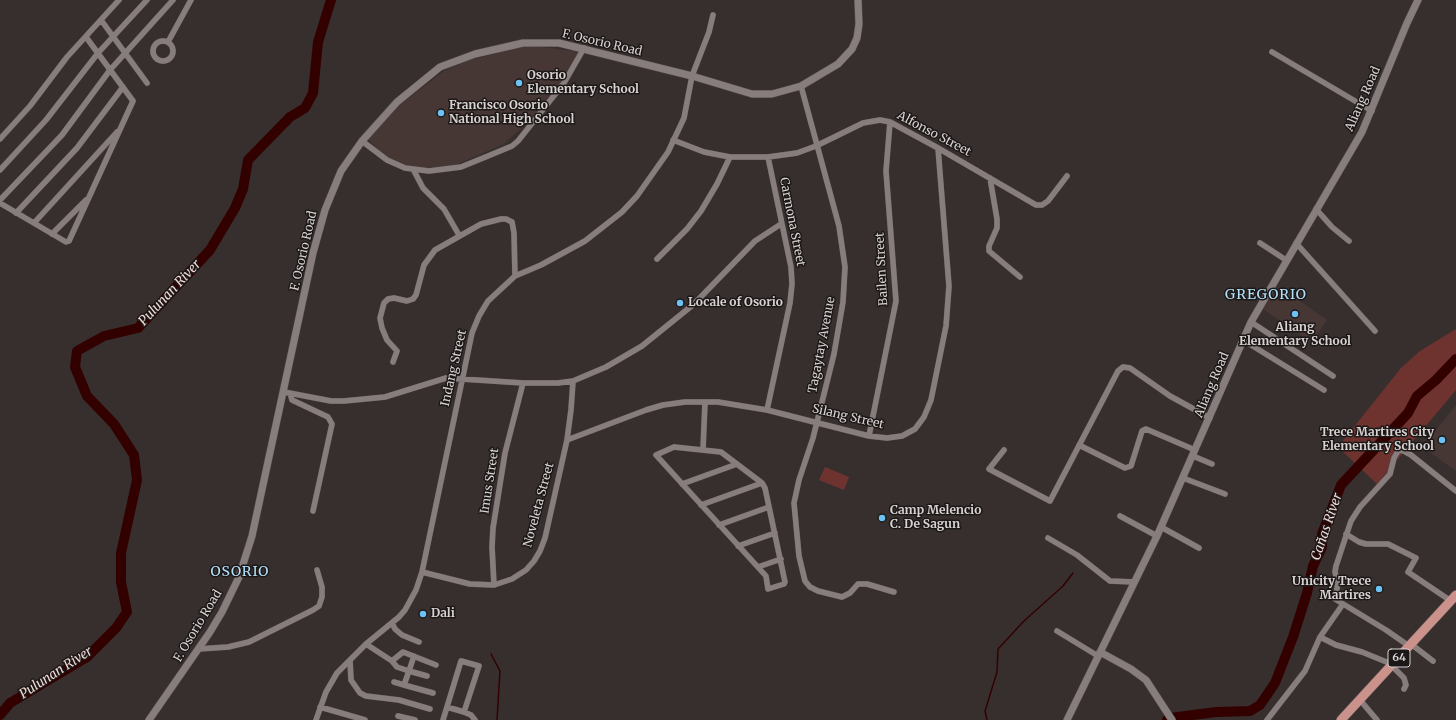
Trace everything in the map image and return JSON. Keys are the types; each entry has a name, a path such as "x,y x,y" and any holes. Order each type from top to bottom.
{"main road":[{"name":"64","path":"1341,720 1454,598"}],"street":[{"path":"0,139 30,106 67,57 118,0"},
{"path":"0,170 46,120 98,53 146,0"},
{"path":"86,37 110,70 123,87 133,101 69,241 66,242 0,201 62,135 110,70 173,0"},
{"path":"168,42 191,0"},
{"name":"F. Osorio Road","path":"149,720 222,612 239,576 252,536 287,392 313,253 325,210 341,171 362,141 397,102 440,67 475,54 523,42 559,43 584,48 692,76 752,94 772,94 801,86 838,64 852,49 857,38 859,24 858,0"},
{"name":"Aliang Road","path":"1067,720 1157,536 1243,340 1286,260 1362,132 1418,0"},
{"name":"Indang Street","path":"316,720 326,692 337,673 366,644 399,617 410,602 422,572 472,332 479,316 488,301 499,288 515,276 541,265 586,242 617,216 637,196 652,177 674,140 684,118 692,76 710,32 713,15"},
{"path":"101,20 126,52 147,83"},
{"path":"362,141 387,160 413,170 429,171 461,167 512,146 564,83 584,48"},
{"path":"1272,52 1372,111"},
{"name":"Tagaytay Avenue","path":"801,86 816,146 839,226 845,266 843,302 834,354 818,422 794,503 796,539 805,581 810,587 818,591 842,597 850,593 858,584 867,584 894,592"},
{"path":"16,212 76,148 123,87"},
{"name":"Alfonso Street","path":"674,140 704,152 730,157 768,157 797,153 816,146 863,122 872,120 890,122 1036,205 1042,206 1048,201 1067,176"},
{"name":"Bailen Street","path":"869,436 896,301 886,171 890,122"},
{"path":"34,223 122,126"},
{"name":"Silang Street","path":"567,440 663,405 685,402 705,402 767,410 869,436 886,438 902,436 915,429 924,417 931,400 946,326 949,286 938,148"},
{"path":"657,259 687,229 701,212 730,157"},
{"name":"Carmona Street","path":"767,410 790,303 791,266 768,157"},
{"path":"413,170 423,188 444,209 459,235"},
{"path":"990,178 997,219 997,228 989,246 989,251 1020,277"},
{"path":"52,234 89,197"},
{"path":"1316,209 1332,227 1350,241"},
{"path":"393,362 398,351 388,340 382,328 380,318 384,303 388,299 394,298 407,301 413,299 416,295 424,265 435,250 459,235 481,224 501,219 512,222 514,233 515,276"},
{"path":"287,392 331,401 344,402 386,397 444,378 523,383 558,383 572,381 606,367 642,346 694,304 755,241 781,224"},
{"path":"1260,243 1286,260"},
{"path":"1296,243 1375,330"},
{"path":"1252,322 1333,376"},
{"path":"1243,340 1324,390"},
{"path":"1004,450 990,469 1050,501 1118,371 1123,367 1130,368 1170,396 1210,418"},
{"name":"Noveleta Street","path":"422,572 470,584 494,585 512,579 526,570 540,551 567,440 571,410 572,381"},
{"name":"Imus Street","path":"494,585 492,547 493,528 505,452 523,383"},
{"path":"287,392 292,400 328,417 332,424 313,511"},
{"path":"703,450 705,402"},
{"path":"1079,445 1125,468 1131,466 1142,431 1146,429 1194,453 1212,464"},
{"path":"674,447 703,450 721,452 762,483 765,488 785,582 768,589 766,576 656,455 674,447"},
{"path":"1433,661 1335,598 1338,583 1335,572 1351,521 1360,507 1390,474 1394,458 1400,450 1411,455 1456,491"},
{"path":"682,484 736,464"},
{"path":"1183,478 1225,494"},
{"path":"701,505 762,483"},
{"path":"719,525 769,507"},
{"path":"1120,516 1157,536"},
{"path":"1161,527 1199,548"},
{"path":"738,546 775,534"},
{"path":"1346,534 1358,542 1366,544 1388,544 1416,558 1408,572 1454,598"},
{"path":"1048,538 1077,555 1110,580 1134,582"},
{"path":"758,567 780,559"},
{"path":"198,649 228,647 249,642 313,610 319,606 322,597 322,587 317,570"},
{"path":"1267,720 1305,671 1320,637 1343,604"},
{"path":"392,623 402,635 419,642"},
{"path":"1057,631 1099,654 1131,669 1150,684 1172,720"},
{"path":"1320,637 1336,645 1362,652 1392,666 1404,678 1406,685 1404,688"},
{"path":"366,644 392,661 397,667 427,676"},
{"path":"392,661 403,652 436,665"},
{"path":"404,685 414,656"},
{"path":"350,660 350,680 360,693 366,696 399,700 430,709"},
{"path":"443,720 461,661 479,666 464,712"},
{"path":"394,682 433,693"},
{"path":"1360,700 1377,720"},
{"path":"320,707 365,720"},
{"path":"447,707 464,712 475,720"},
{"path":"398,716 415,720"}],"shaded area":[{"path":"526,45 581,52 547,105 504,144 453,166 423,168 403,165 383,155 368,139 393,110 444,71 467,61"},
{"name":"Aliang Elementary School","path":"1279,286 1327,320 1312,343 1263,309"},
{"path":"1456,329 1456,390 1377,484 1338,447 1401,368 1420,351"},
{"name":"Trece Martires City Elementary School","path":"1456,405 1456,471 1428,451 1427,445 1431,436"},
{"path":"825,467 849,477 844,490 819,480"}],"waterway":[{"name":"Pulunan River","path":"0,715 10,703 87,657 116,628 127,612 121,582 121,553 137,480 134,455 114,424 87,396 75,367 77,351 104,336 138,328 210,250 235,208 243,189 248,160 290,117 305,108 313,93 318,42 331,0"},
{"name":"Cañas River","path":"1167,720 1170,718 1216,712 1250,711 1260,705 1275,683 1293,637 1307,593 1313,566 1322,547 1322,534 1341,485 1408,413 1417,396 1436,380 1456,359"},
{"path":"987,720 985,711 997,672 998,649 1024,621 1063,586 1073,573"},
{"path":"491,654 500,671 497,720"}],"place":[{"name":"Osorio Elementary School","path":"519,83"},
{"name":"Francisco Osorio National High School","path":"441,113"},
{"name":"Locale of Osorio","path":"680,303"},
{"name":"Aliang Elementary School","path":"1295,314"},
{"name":"Trece Martires City Elementary School","path":"1442,440"},
{"name":"Camp Melencio C. De Sagun","path":"882,518"},
{"name":"Unicity Trece Martires","path":"1379,589"},
{"name":"Dali","path":"423,614"}],"district":[{"name":"GREGORIO","path":"1266,295"},
{"name":"OSORIO","path":"240,572"}]}
